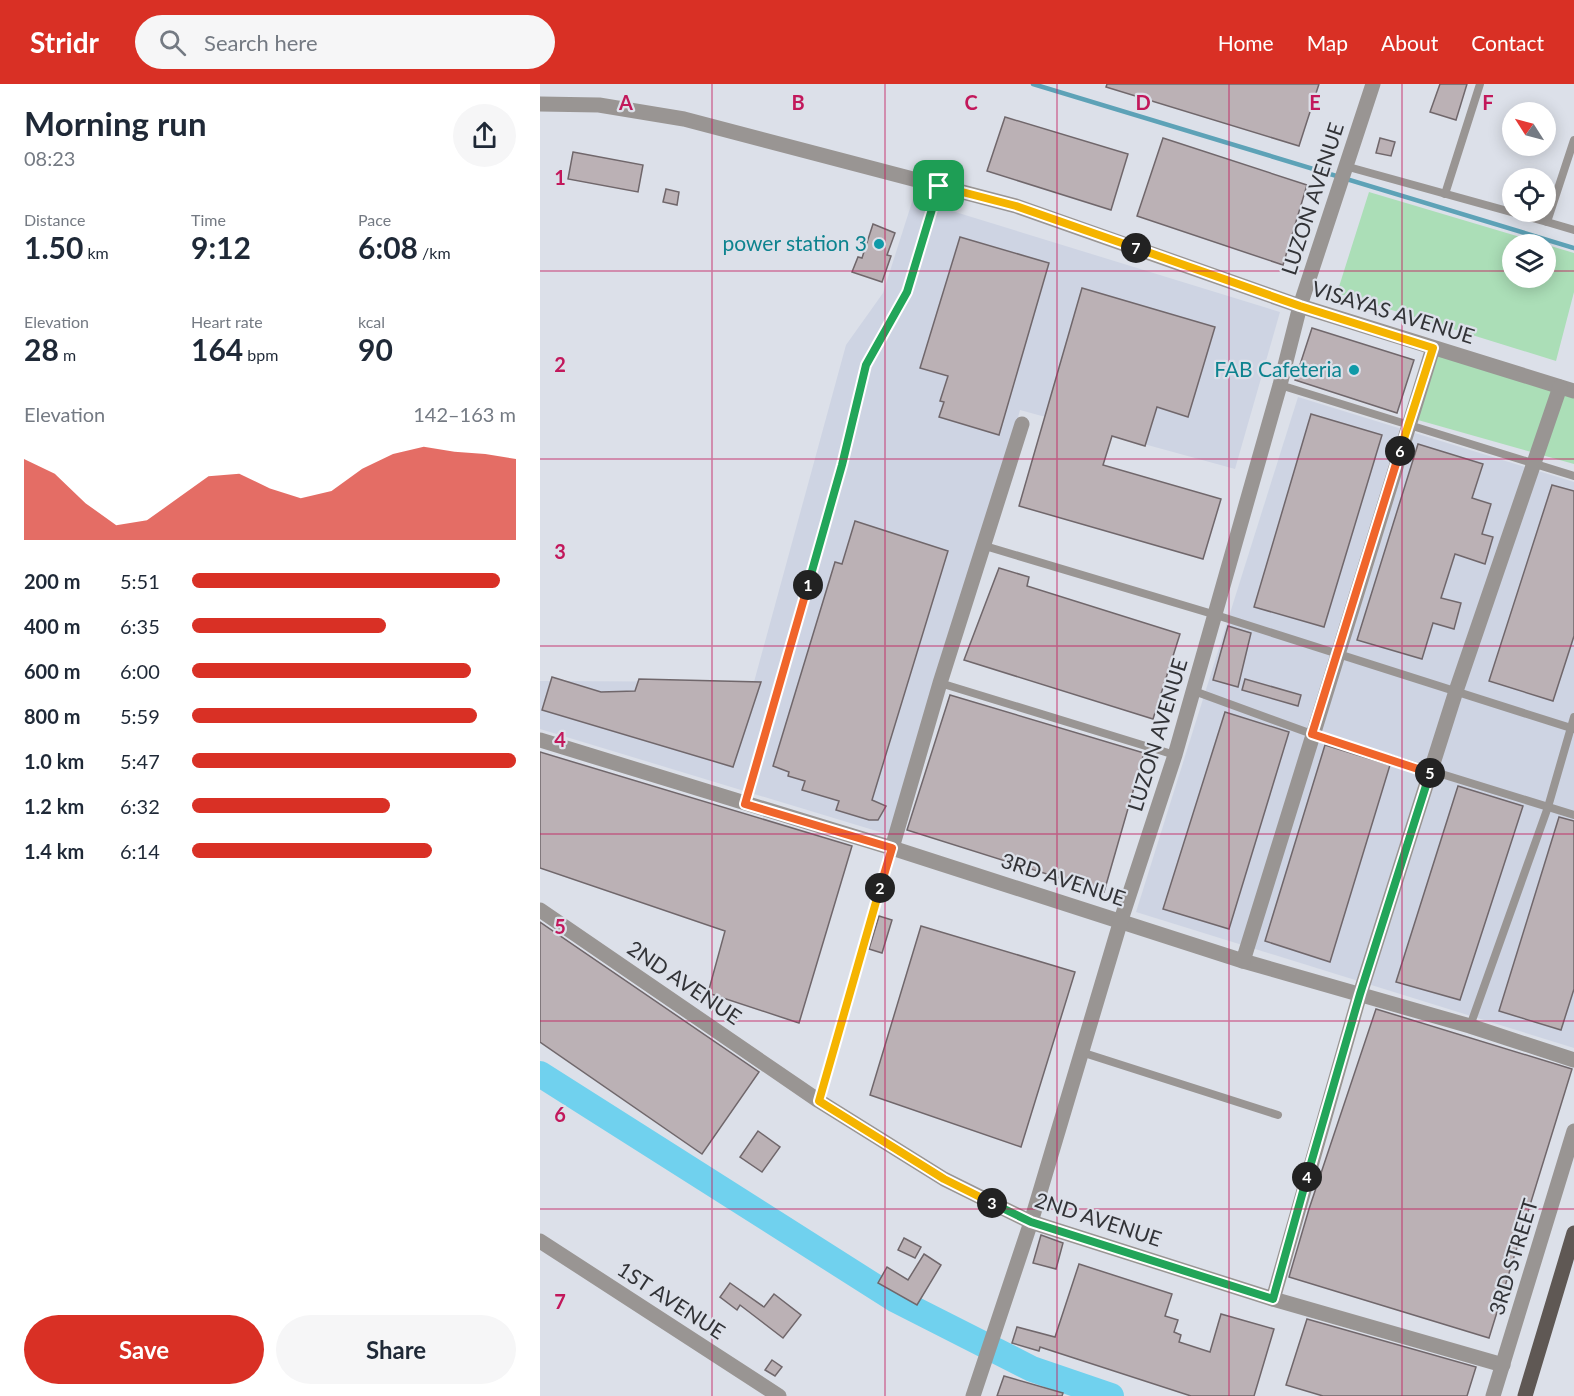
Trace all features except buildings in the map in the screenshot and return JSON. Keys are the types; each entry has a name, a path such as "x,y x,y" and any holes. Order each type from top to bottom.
{"main road":[{"path":"1525,1396 1574,1233"}],"street":[{"name":"LUZON AVENUE","path":"973,1396 988,1344 1031,1222 1121,920 1175,755 1216,615 1300,306 1372,84"},
{"name":"VISAYAS AVENUE","path":"540,104 600,105 674,116 1016,206 1300,306 1567,389"},
{"path":"1243,961 1433,348"},
{"path":"1273,1299 1360,994 1456,691 1534,464 1567,389"},
{"path":"892,848 940,683 1022,424"},
{"name":"3RD AVENUE","path":"540,740 892,848 1243,961 1470,1026 1574,1060"},
{"name":"2ND AVENUE","path":"540,910 819,1101 944,1179 1031,1222 1273,1299 1503,1365"},
{"name":"3RD STREET","path":"1493,1396 1574,1131"},
{"name":"1ST AVENUE","path":"540,1241 779,1396"}],"lane":[{"path":"1445,194 1480,84"},
{"path":"1556,195 1574,140"},
{"path":"1344,170 1502,210"},
{"path":"745,804 842,465 866,365 907,292 939,186"},
{"path":"1547,222 1574,230"},
{"path":"1280,385 1574,476"},
{"path":"985,546 1216,615 1573,729"},
{"path":"940,683 1175,755"},
{"path":"1194,691 1312,734 1574,814"},
{"path":"1470,1026 1548,807 1573,729 1574,717"},
{"path":"819,1101 892,848"},
{"path":"1081,1052 1278,1115"}],"shaded area":[{"path":"913,199 1280,312 1235,469 1020,410 988,528 893,836 540,729 540,681 754,682 846,345 883,293"},
{"path":"1298,397 1574,482 1574,1048 1136,912"}],"green space":[{"path":"1369,192 1510,234 1502,234 1502,288 1556,288 1556,247 1574,253 1574,292 1556,361 1337,293"},
{"path":"1438,355 1574,395 1574,464 1418,420"}],"waterway":[{"path":"1033,84 1574,248"},
{"path":"540,1074 896,1300 1032,1369 1111,1396"}],"place":[{"name":"power station 3","path":"879,244"},
{"name":"FAB Cafeteria","path":"1354,370"}],"route":[{"path":"939,186 1016,206 1300,306 1433,348 1312,734 1431,772 1360,994 1273,1299 1031,1222 944,1179 819,1101 892,848 745,804 842,465 866,365 907,292 939,186"}]}
